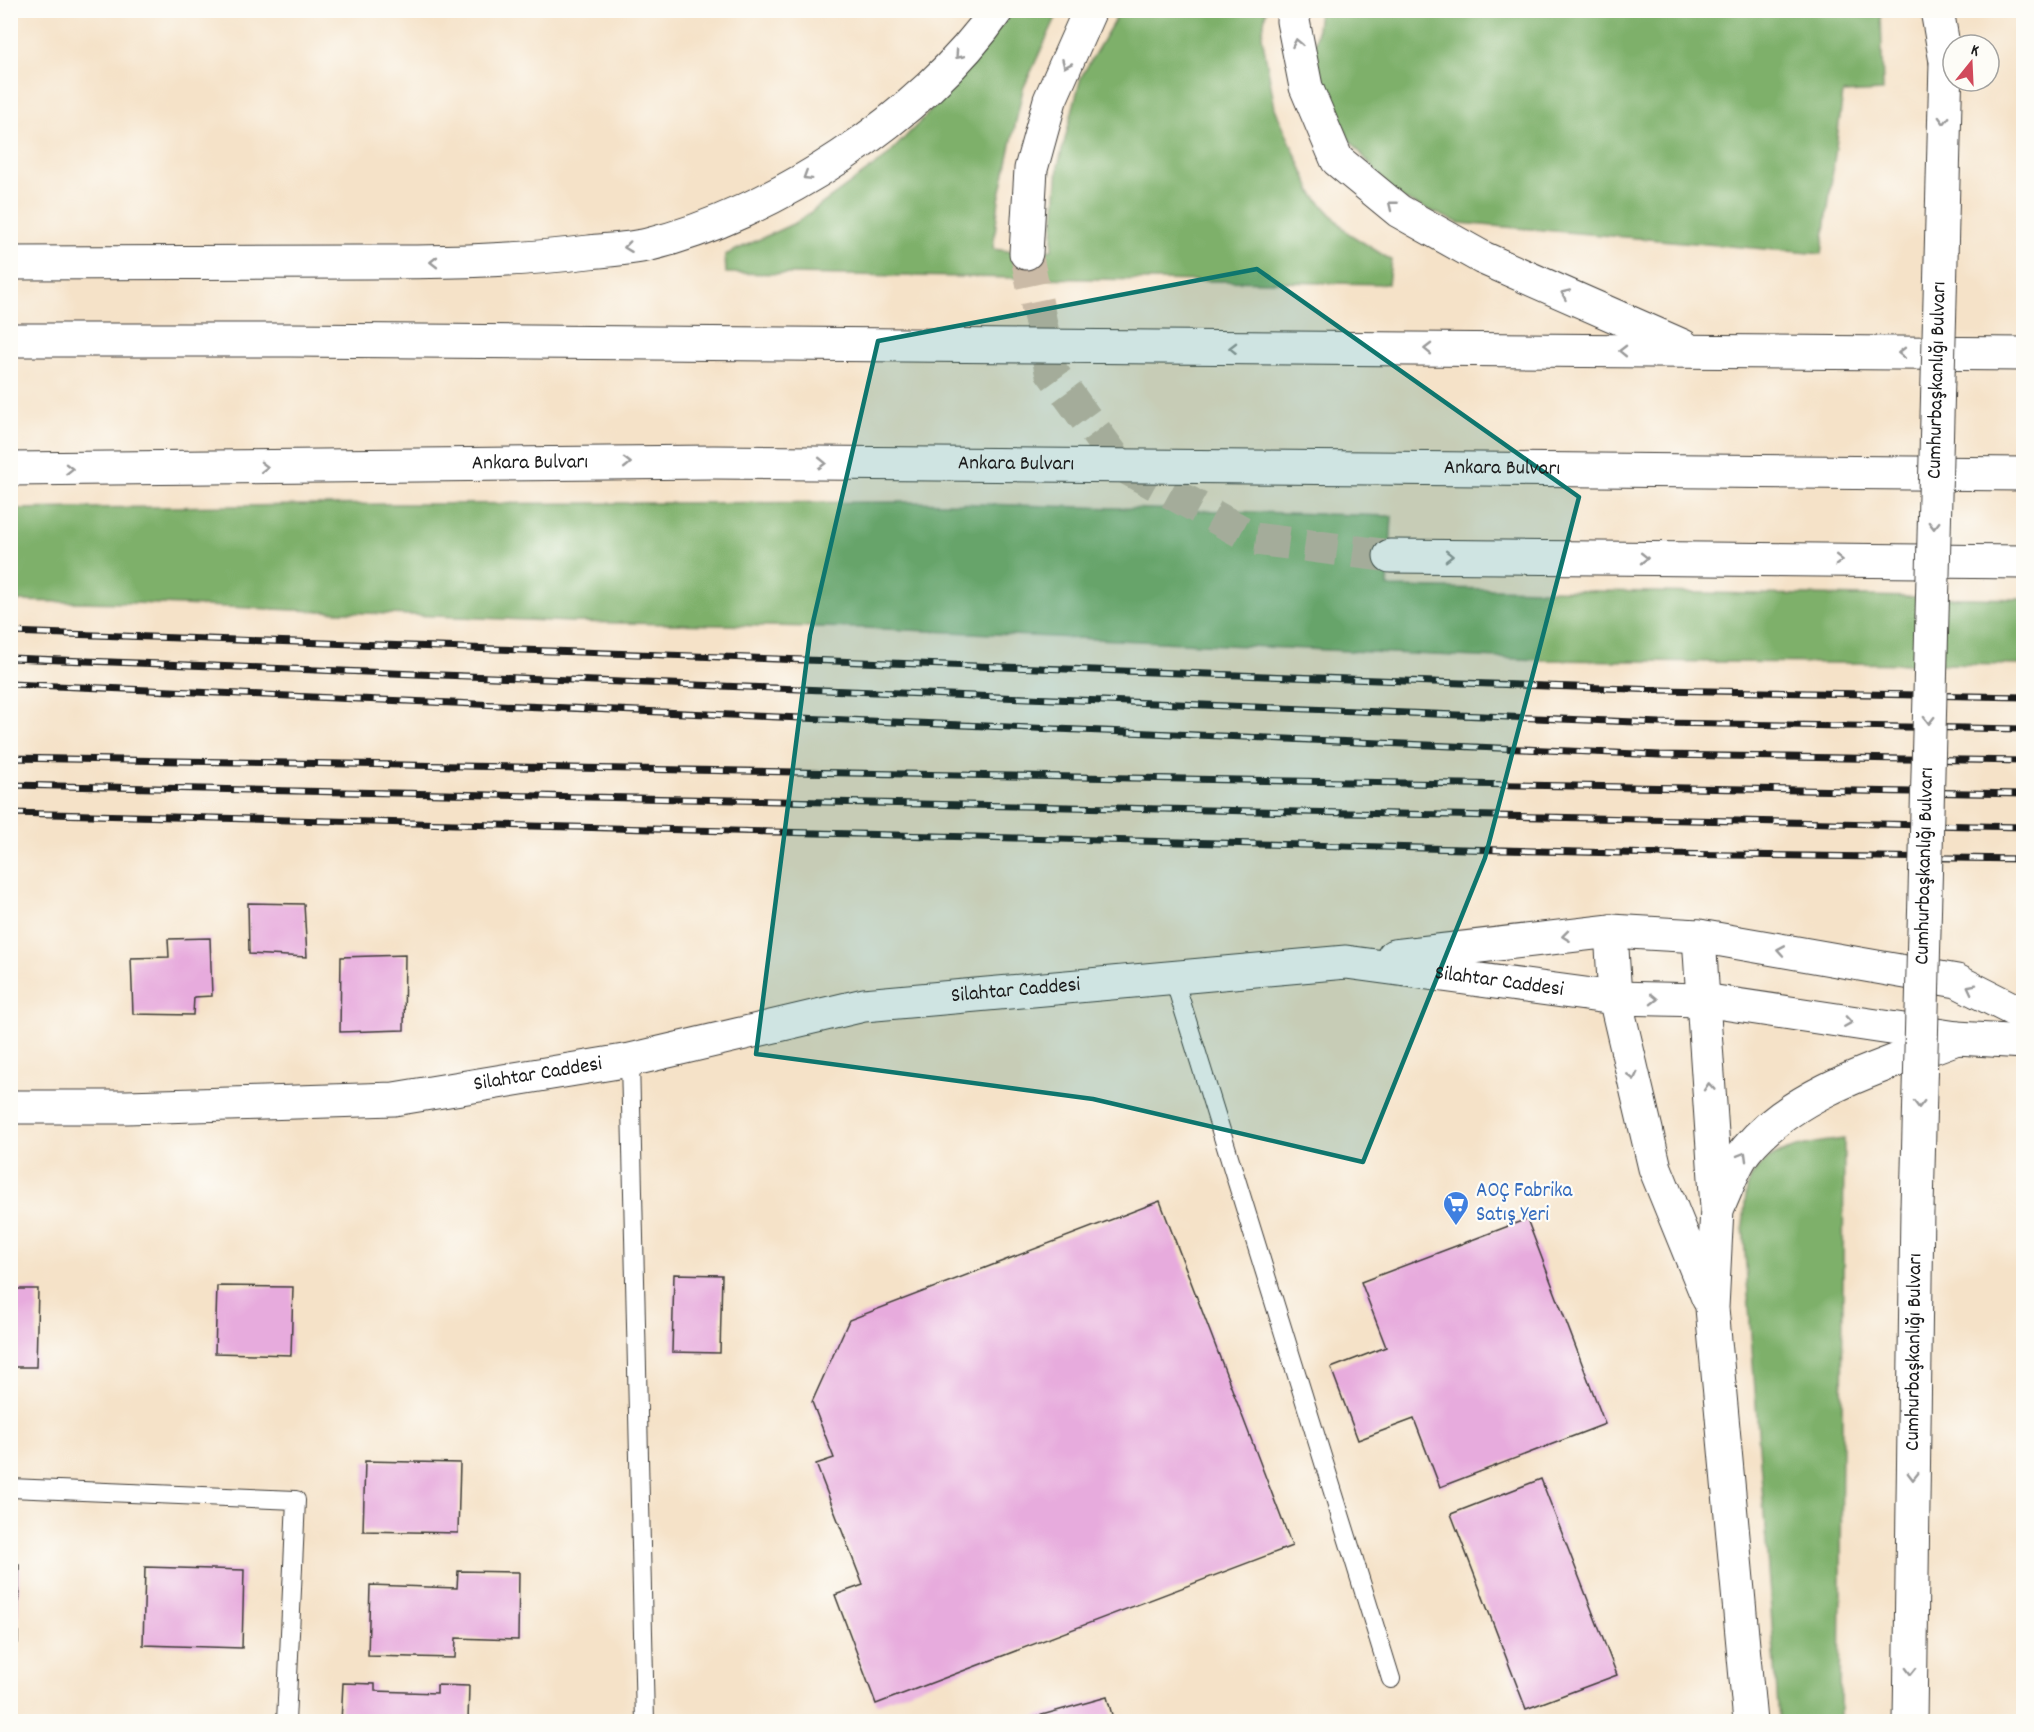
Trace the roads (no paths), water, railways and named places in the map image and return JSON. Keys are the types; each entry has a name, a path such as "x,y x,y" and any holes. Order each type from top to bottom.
{"main road":[{"path":"10,263 458,262 554,256 645,245 700,230 763,204 881,130 956,60 997,10"},
{"path":"1026,253 1031,169 1050,100 1090,10"},
{"path":"1294,10 1293,21 1306,87 1337,160 1399,211 1483,258 1695,352"},
{"path":"1937,10 1941,33"},
{"name":"Cumhurbaşkanlığı Bulvarı","path":"1947,33 1948,10"},
{"name":"Cumhurbaşkanlığı Bulvarı","path":"1910,1722 1917,1208 1945,93"},
{"path":"10,340 492,341 2024,354"},
{"name":"Ankara Bulvarı","path":"10,469 713,462 2024,474"},
{"path":"1390,556 2024,562"},
{"path":"1611,931 1615,998 1655,1168 1712,1308"},
{"path":"1346,962 1611,931 1699,936 1957,981 2024,1015"},
{"path":"1699,936 1717,1208 1712,1308 1750,1722"},
{"name":"Silahtar Caddesi","path":"10,1107 127,1107 394,1099 630,1060 864,1005 1346,962 1615,998 1703,1000 1957,1038 2024,1042"},
{"path":"1717,1208 1746,1150 1783,1113 1858,1076 1957,1038"}],"lane":[{"path":"1174,979 1391,1678"},
{"path":"630,1060 645,1722"},
{"path":"10,1488 296,1500 286,1722"}],"tunnel":[{"path":"1026,253 1051,371 1119,464 1255,539 1390,556"}],"railway":[{"path":"10,632 1660,690 2024,697"},
{"path":"10,658 1660,723 2024,729"},
{"path":"10,684 1660,755 2024,761"},
{"path":"10,758 2024,794"},
{"path":"10,785 2024,827"},
{"path":"10,813 1661,854 2024,859"}],"place":[{"name":"AOÇ Fabrika Satış Yeri","path":"1456,1227"}]}
